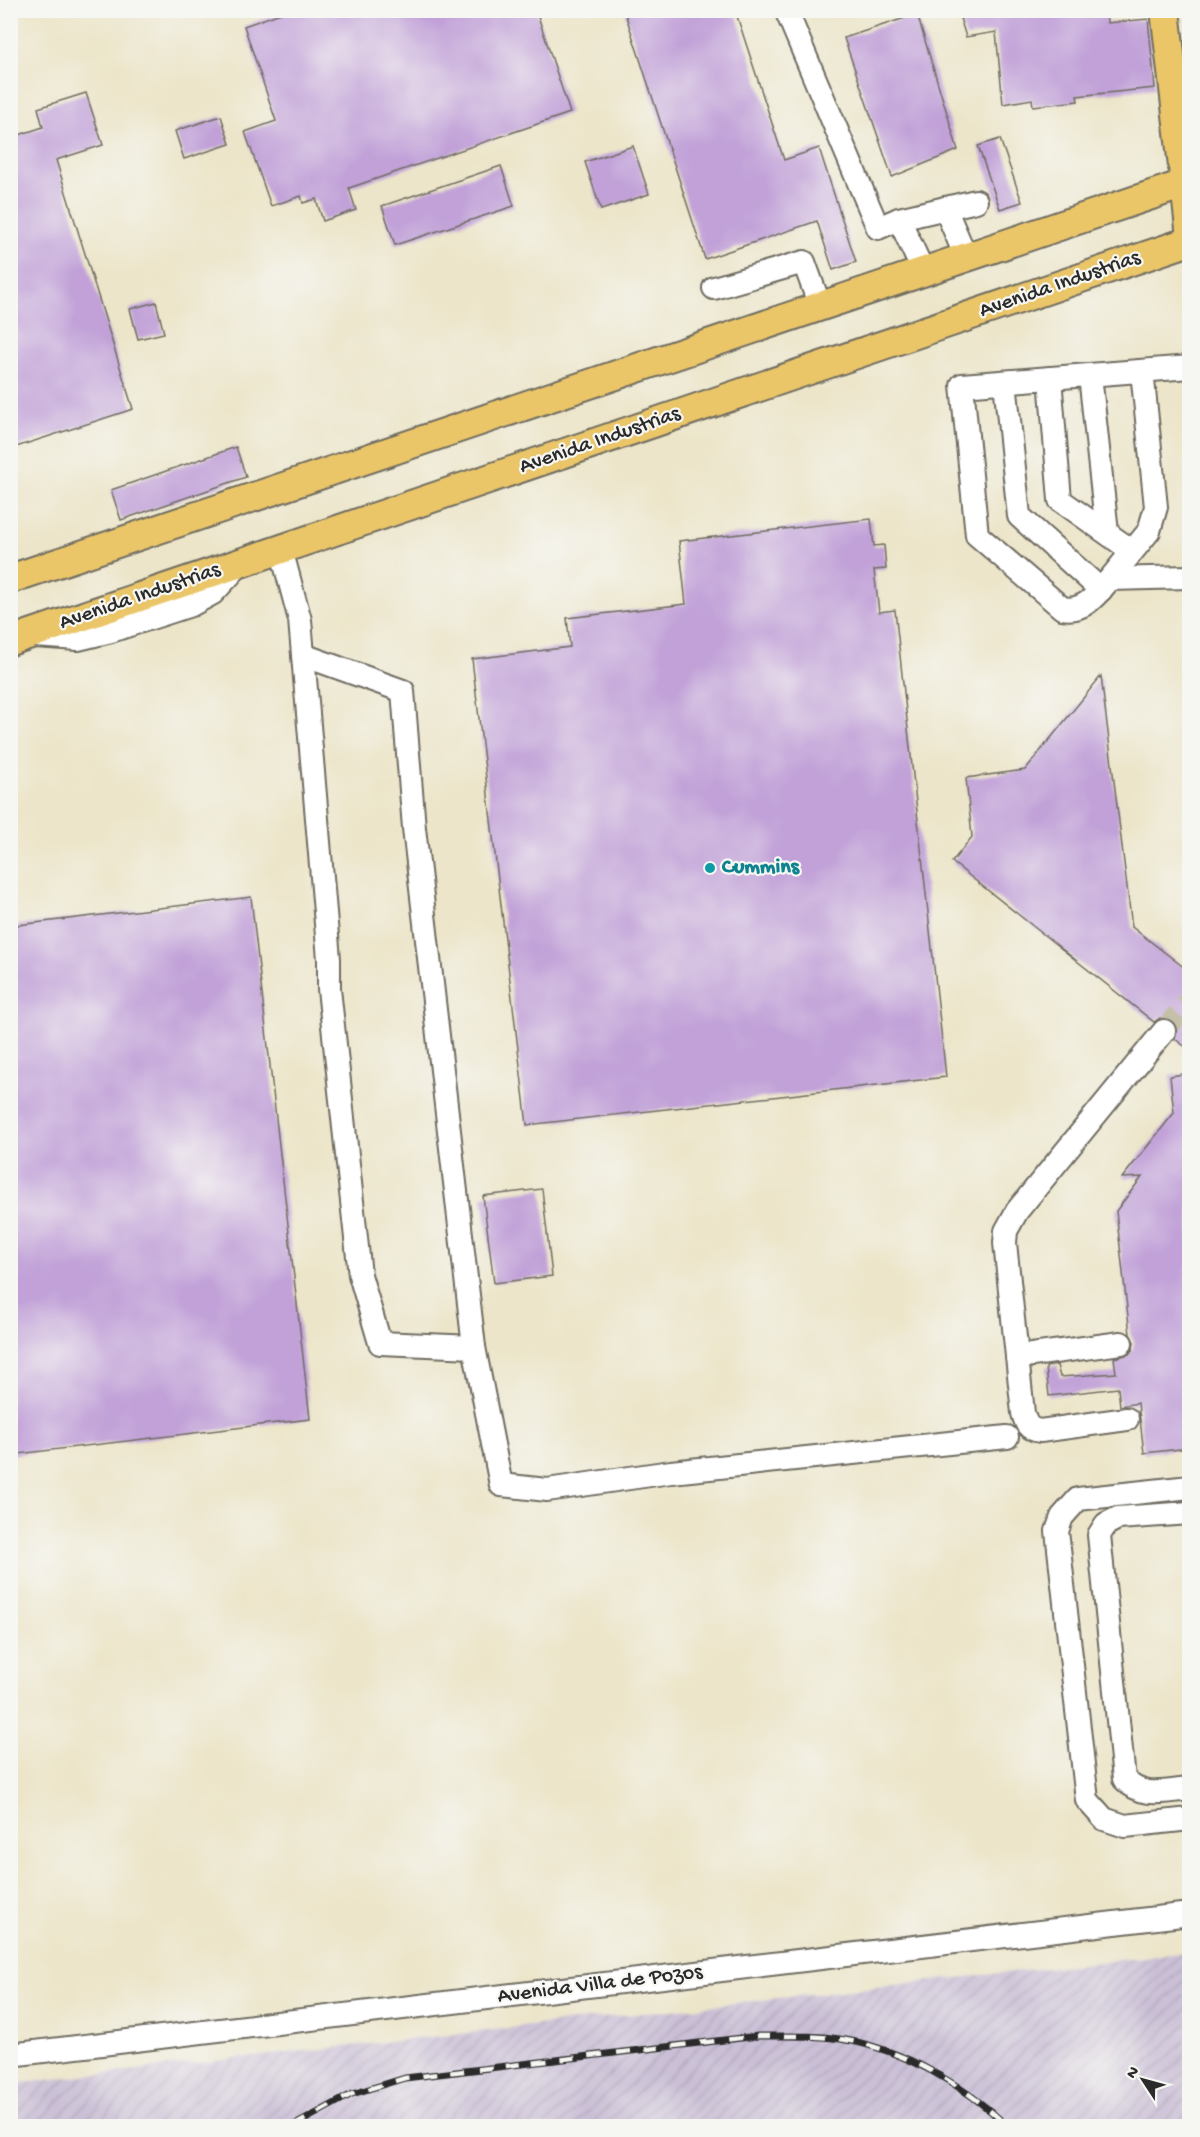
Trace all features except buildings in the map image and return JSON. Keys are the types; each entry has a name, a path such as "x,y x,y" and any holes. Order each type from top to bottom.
{"main road":[{"path":"1165,10 1187,182 1190,228"},
{"path":"10,579 1187,182"},
{"name":"Avenida Industrias","path":"15,639 1190,241"}],"street":[{"path":"786,10 878,228 898,219 976,201"},
{"path":"945,208 966,257"},
{"path":"898,219 923,271"},
{"path":"714,288 804,262 820,306"},
{"path":"1142,371 1156,507 1154,519 1149,531 1106,585 1084,606 1071,610 1062,608 977,535 962,385 1190,367"},
{"path":"1090,375 1107,532"},
{"path":"1050,378 1060,500 1132,551"},
{"path":"1005,382 1019,516 1106,585 1190,577"},
{"path":"281,549 300,620 328,947 329,989 360,1275 380,1343 474,1347"},
{"path":"303,655 403,692 414,828 474,1347 501,1485 547,1490 671,1472 1007,1437"},
{"path":"1127,1419 1040,1431 1032,1430 1026,1424 1005,1243 1006,1231 1010,1221 1164,1030"},
{"path":"1017,1357 1121,1343"},
{"path":"1190,1487 1078,1499 1062,1516 1057,1531 1087,1800 1104,1819 1125,1826 1190,1819"},
{"path":"1190,1513 1118,1518 1106,1524 1100,1535 1124,1779 1132,1789 1143,1793 1190,1789"},
{"name":"Avenida Villa de Pozos","path":"10,2055 1190,1914"}],"shaded area":[{"path":"1189,1952 1189,2126 11,2126 11,2084"}],"tunnel":[{"path":"1164,1031 1190,1000"}],"railway":[{"path":"293,2126 352,2094 405,2078 758,2036 835,2038 890,2052 912,2061 953,2084 973,2097 1007,2126"}],"place":[{"name":"Cummins","path":"710,868"}]}
